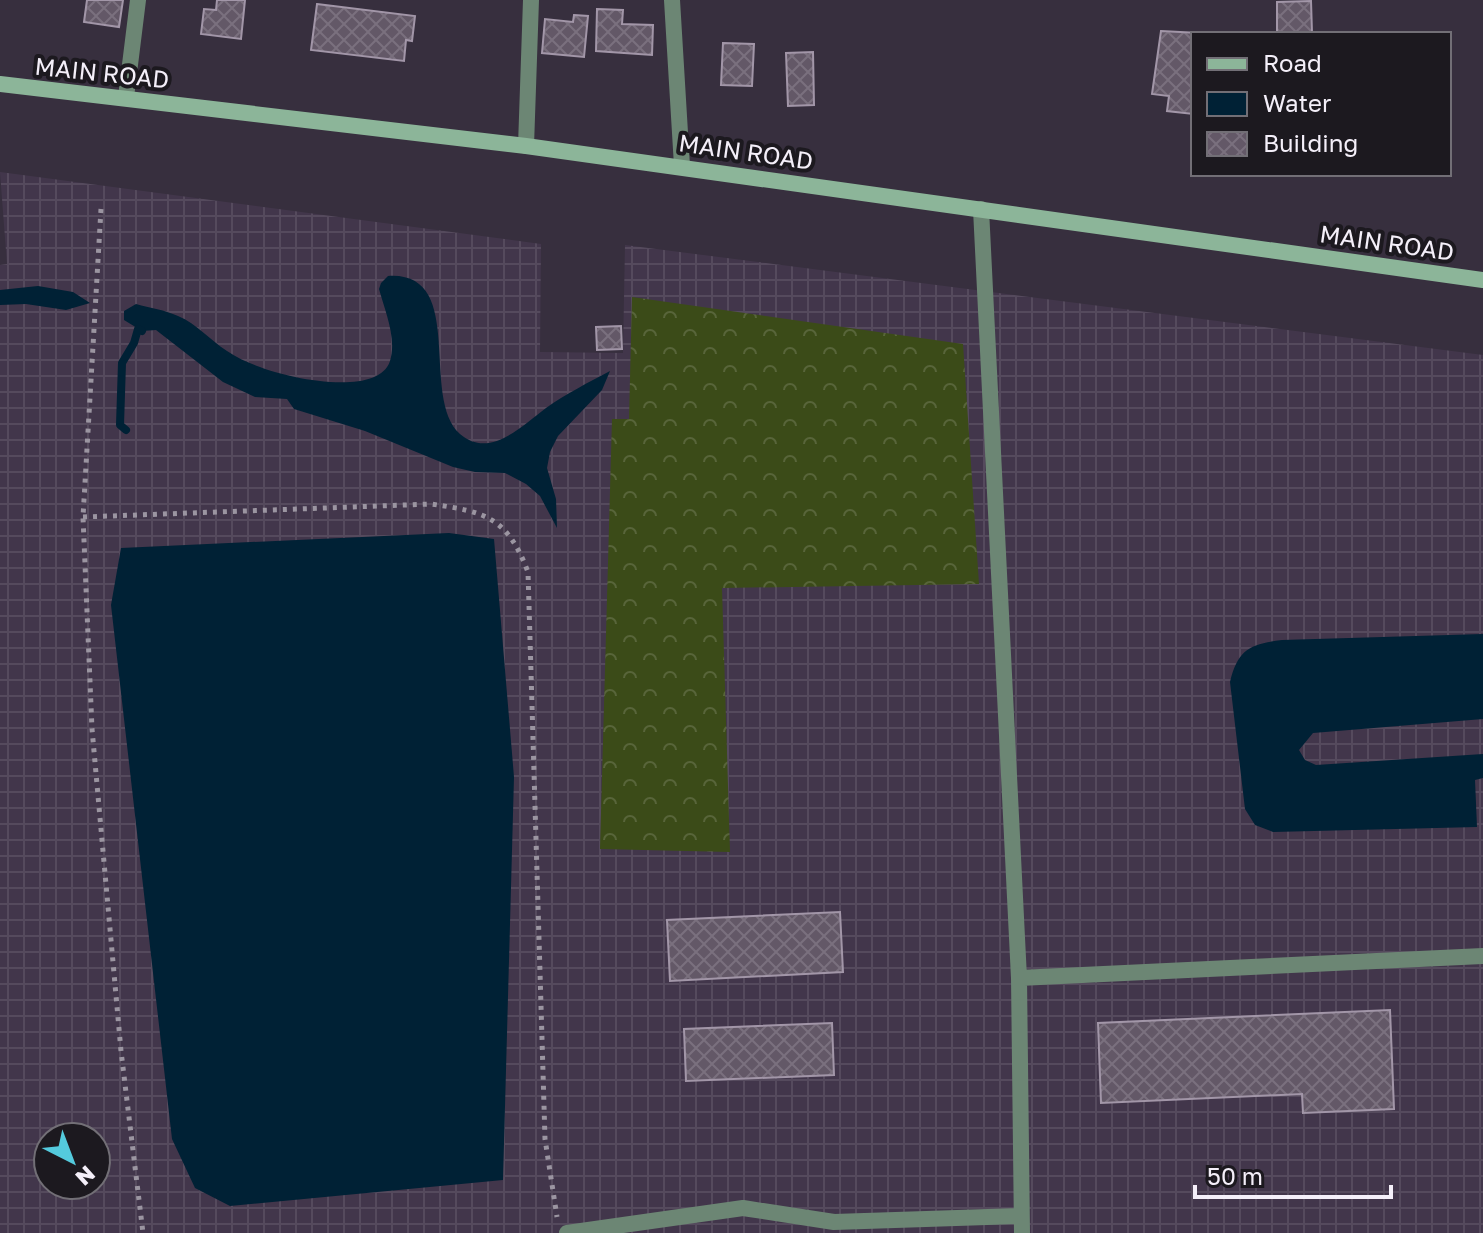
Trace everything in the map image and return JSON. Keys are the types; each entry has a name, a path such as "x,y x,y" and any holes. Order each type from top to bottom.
{"main road":[{"name":"MAIN ROAD","path":"0,84 682,166 1483,280"}],"street":[{"path":"126,97 138,0"},
{"path":"526,146 531,0"},
{"path":"672,0 682,166"},
{"path":"567,1233 743,1208 834,1222 1021,1224 1019,978 981,209"},
{"path":"1019,978 1483,956"}],"path":[{"path":"101,209 83,517 92,729 121,1051 143,1233"},
{"path":"83,517 431,504 475,510 499,524 519,547 528,572 545,1139 557,1217"}],"shaded area":[{"path":"0,172 541,244 540,352 623,353 625,245 1483,355 1483,1233 0,1233 0,265 7,264"}],"green space":[{"path":"632,297 963,344 979,584 722,588 730,852 600,849 612,419 629,419"}],"water":[{"path":"388,276 412,280 427,293 435,314 448,416 460,434 471,441 494,442 506,437 561,398 610,371 602,390 558,436 550,452 547,468 556,499 557,528 540,496 505,473 475,472 453,467 365,431 294,409 287,399 255,397 223,382 156,330 142,331 124,320 124,311 136,304 163,311 185,319 231,354 256,365 310,380 351,382 382,372 390,361 391,334 379,289"},
{"path":"38,286 73,292 90,303 66,310 26,304 0,305 0,290"},
{"path":"449,533 494,539 514,777 503,1180 230,1206 195,1188 172,1139 111,605 121,548"},
{"path":"1483,634 1483,719 1313,733 1299,750 1305,760 1316,765 1483,754 1483,778 1475,780 1477,827 1273,832 1255,825 1245,809 1230,682 1237,662 1247,650 1282,640"}],"building":[{"path":"87,0 123,0 119,27 84,22"},
{"path":"217,0 245,0 241,39 201,34 204,9 216,10"},
{"path":"1311,1 1312,32 1277,32 1277,2"},
{"path":"317,4 415,16 412,41 406,40 404,61 311,50"},
{"path":"597,9 623,10 622,24 653,25 652,55 596,51"},
{"path":"574,15 588,16 584,57 542,53 545,19 573,22"},
{"path":"1161,31 1191,33 1191,114 1167,111 1169,96 1152,94"},
{"path":"723,43 754,44 752,86 721,85"},
{"path":"813,52 814,105 788,106 786,53"},
{"path":"621,326 622,349 597,350 596,327"},
{"path":"840,912 843,972 670,981 667,920"},
{"path":"1390,1010 1394,1109 1303,1113 1302,1094 1101,1103 1098,1023"},
{"path":"832,1023 834,1075 686,1081 684,1029"}],"waterway":[{"path":"126,430 120,425 122,363 138,329 142,331"}]}
